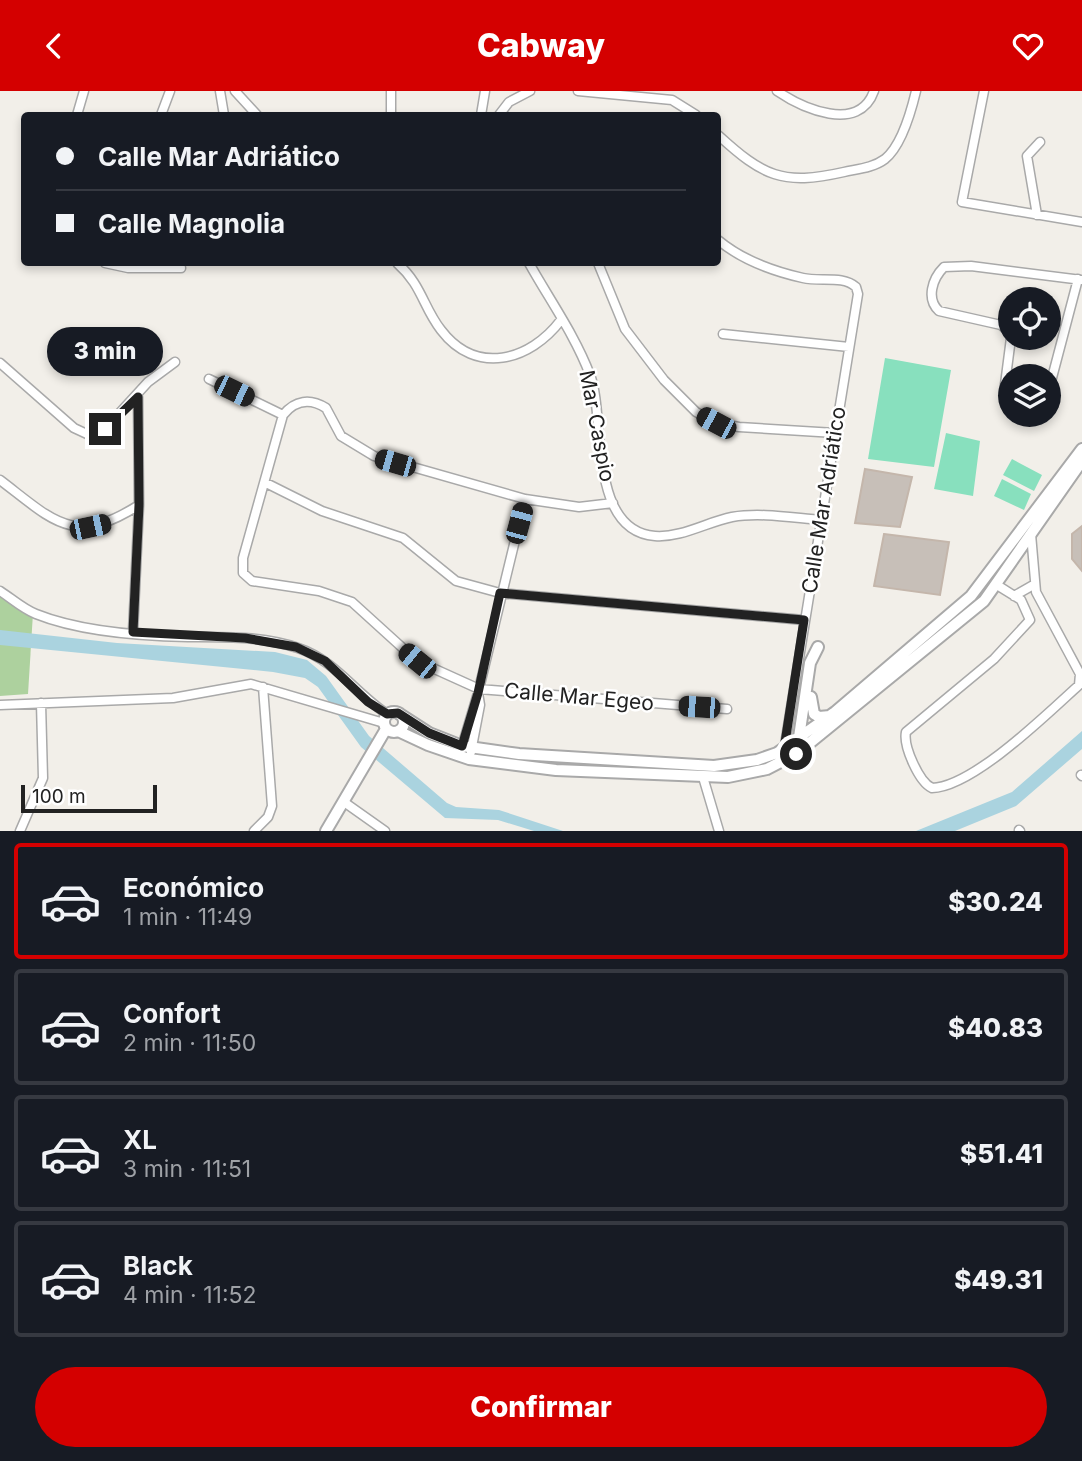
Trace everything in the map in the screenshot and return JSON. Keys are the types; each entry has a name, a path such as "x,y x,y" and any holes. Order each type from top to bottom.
{"street":[{"path":"78,112 84,91"},
{"path":"163,112 170,91"},
{"path":"220,91 224,112"},
{"path":"235,91 254,112"},
{"path":"391,91 391,112"},
{"path":"482,112 485,91"},
{"path":"501,112 509,102 530,91"},
{"path":"578,91 672,100 691,112"},
{"path":"777,91 801,107 844,115 862,109 874,91"},
{"path":"721,138 751,164 773,174 810,180 872,166 885,158 896,144 916,91"},
{"path":"984,91 962,202 1082,222"},
{"path":"1037,215 1027,156 1040,142"},
{"name":"Calle Mar Adriático","path":"721,242 752,263 802,278 845,281 856,287 858,294 823,520 804,620 784,761"},
{"path":"119,266 181,268"},
{"path":"400,266 421,289 444,334 469,352 506,358 525,353 540,344 561,320"},
{"name":"Mar Caspio","path":"530,266 579,348 592,378 597,400 598,446 613,503 634,530 669,536 735,517 823,520"},
{"path":"599,266 625,329 664,380 696,412 716,423 739,427 835,433"},
{"path":"998,324 939,311 934,306 932,297 936,275 944,267 971,266 1080,280 1057,364"},
{"path":"1066,279 1079,290"},
{"path":"723,334 849,347"},
{"path":"0,363 74,428 89,435 105,429 138,397 148,382 175,362"},
{"path":"209,379 283,415"},
{"path":"133,632 139,505 138,397"},
{"path":"613,503 579,507 525,499 373,456 341,436 326,408 317,402 296,404 283,415 266,483 322,511 403,538 457,581 500,593 804,620"},
{"path":"0,591 33,613 66,624 133,632 245,638 296,647 325,661 391,722 466,752 556,770 703,777 747,775 796,754 977,608 997,585 1082,454"},
{"path":"0,705 149,700 237,685 263,687 299,695 355,714 429,733 466,752 715,766 757,760 784,749 830,716 971,596 1082,454"},
{"path":"0,480 56,521 73,527 105,524 139,505"},
{"name":"Calle Mar Egeo","path":"266,483 243,558 243,573 252,581 342,597 358,607 417,661 478,691 727,709"},
{"path":"466,752 480,705 478,691 500,593 525,499"},
{"path":"997,585 1021,600 1030,620 994,659 905,735 923,782 932,788 942,787 994,760 1079,685 1080,674 1047,617 1035,584 1031,534"},
{"path":"1014,596 1035,584"},
{"path":"796,754 810,663 818,647"},
{"path":"254,831 268,817 272,806 263,687"},
{"path":"811,697 814,714 819,717 830,716"},
{"path":"20,831 43,778 41,703"},
{"path":"326,831 391,722"},
{"path":"703,777 719,831"},
{"path":"344,802 385,831"}],"green space":[{"path":"885,358 951,370 934,467 868,459"},
{"path":"946,433 980,441 973,496 934,489"},
{"path":"1012,459 1042,475 1034,491 1003,475"},
{"path":"1002,479 1031,494 1024,510 994,496"},
{"path":"0,591 33,613 28,694 0,696"}],"water":[{"path":"0,630 117,643 275,652 307,660 326,676 369,736 447,803 456,807 499,810 563,831 534,831 498,820 445,818 361,747 318,687 305,678 273,672 0,645"},
{"path":"1082,731 1082,749 1016,806 955,831 916,831 1012,792"}],"building":[{"path":"865,469 912,477 900,527 855,523"},
{"path":"1082,526 1082,571 1072,559 1072,534"},
{"path":"884,534 949,542 940,595 874,586"}],"route":[{"path":"105,429 138,397 139,505 133,632 245,638 296,647 325,661 368,702 387,714 398,713 429,733 462,746 478,693 500,593 804,620 784,749 798,740 796,754"}]}
